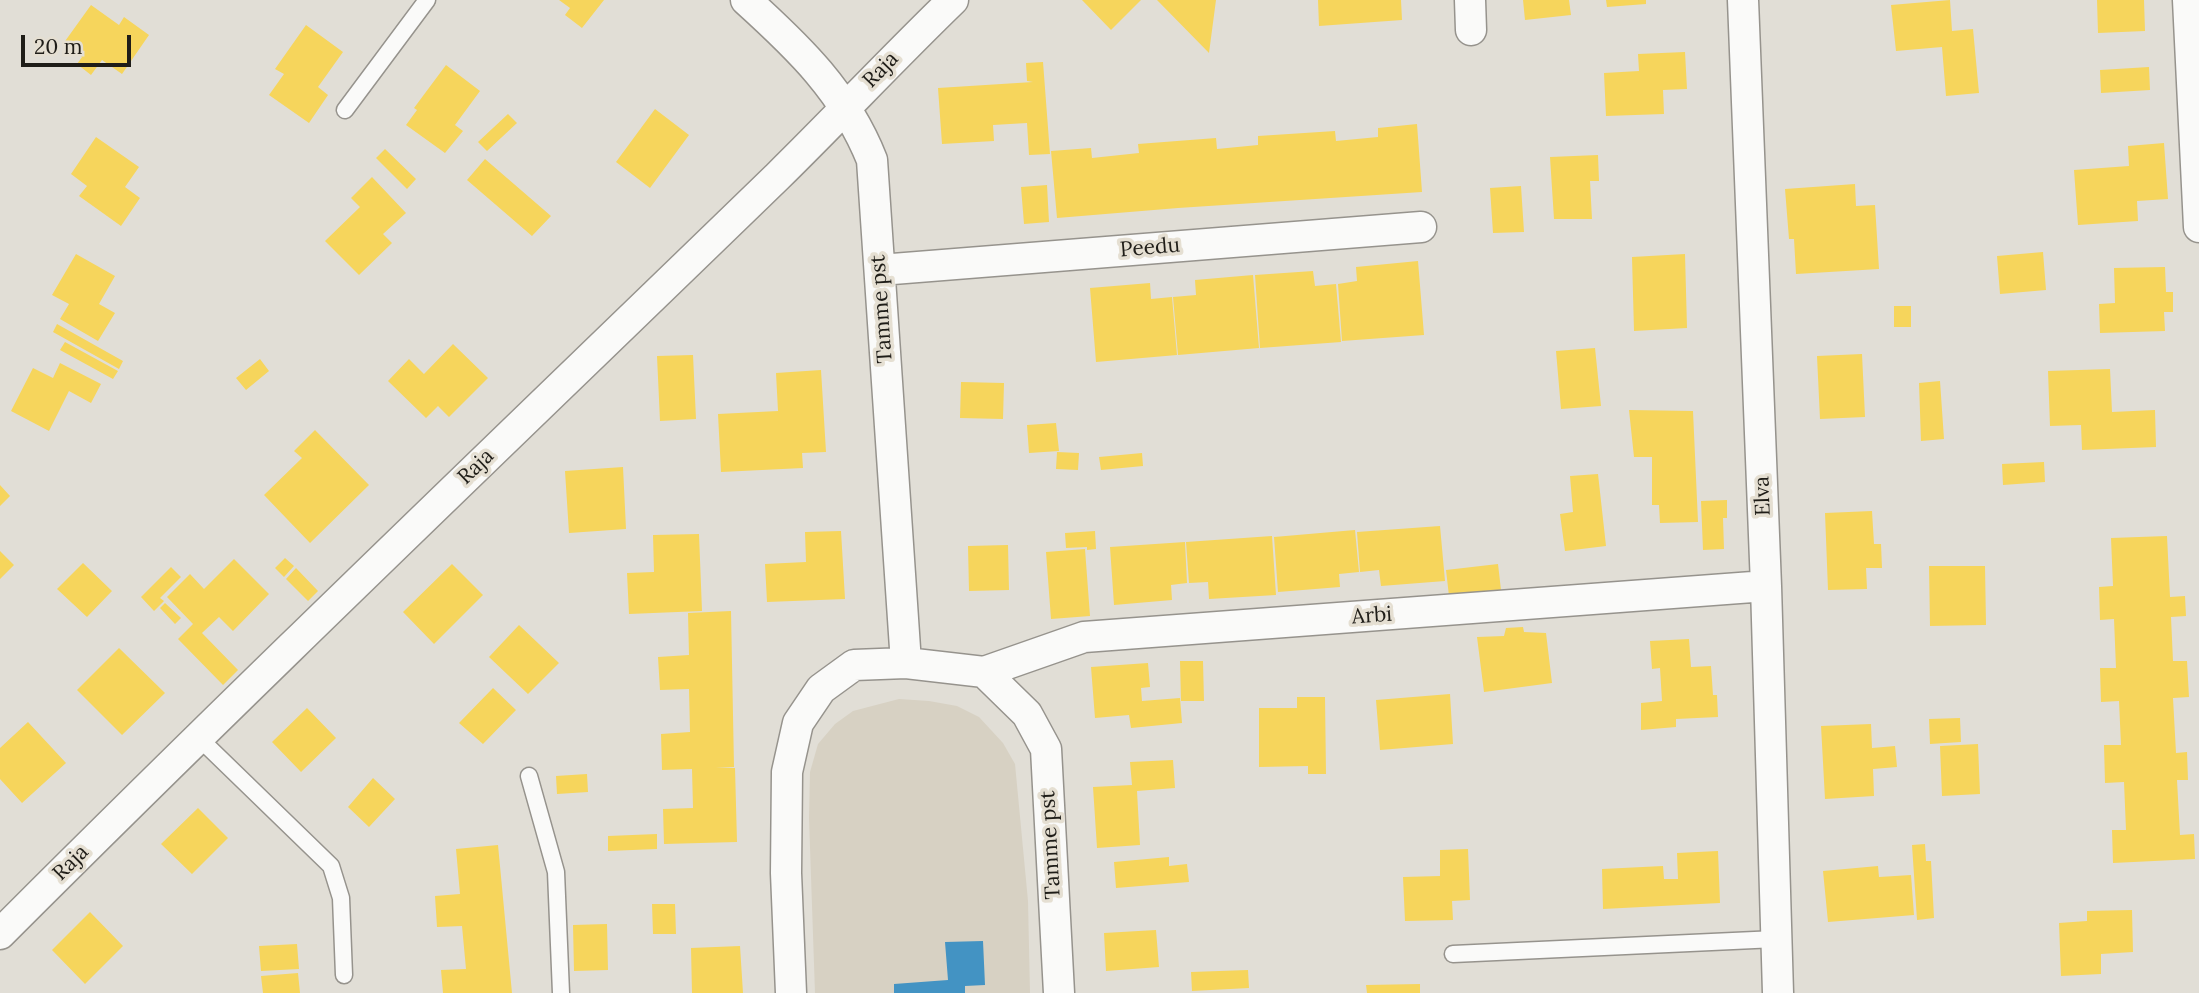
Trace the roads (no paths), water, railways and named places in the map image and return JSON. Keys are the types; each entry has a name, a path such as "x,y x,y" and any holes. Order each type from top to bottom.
{"street":[{"name":"Tamme pst","path":"746,0 816,67 846,107 872,160 906,663"},
{"name":"Raja","path":"0,934 198,737 953,0"},
{"path":"1470,0 1471,30"},
{"name":"Elva","path":"1743,0 1766,586 1778,993"},
{"path":"2188,0 2199,227"},
{"name":"Peedu","path":"880,270 1421,227"},
{"name":"Arbi","path":"984,672 1084,637 1766,586"},
{"path":"791,993 786,873 786,772 798,723 821,688 854,665 906,663 984,672"},
{"name":"Tamme pst","path":"984,672 1027,714 1046,750 1059,993"}],"lane":[{"path":"345,110 427,0"},
{"path":"198,737 331,866 341,898 344,975"},
{"path":"529,776 556,872 561,993"},
{"path":"1453,954 1776,939"}]}
